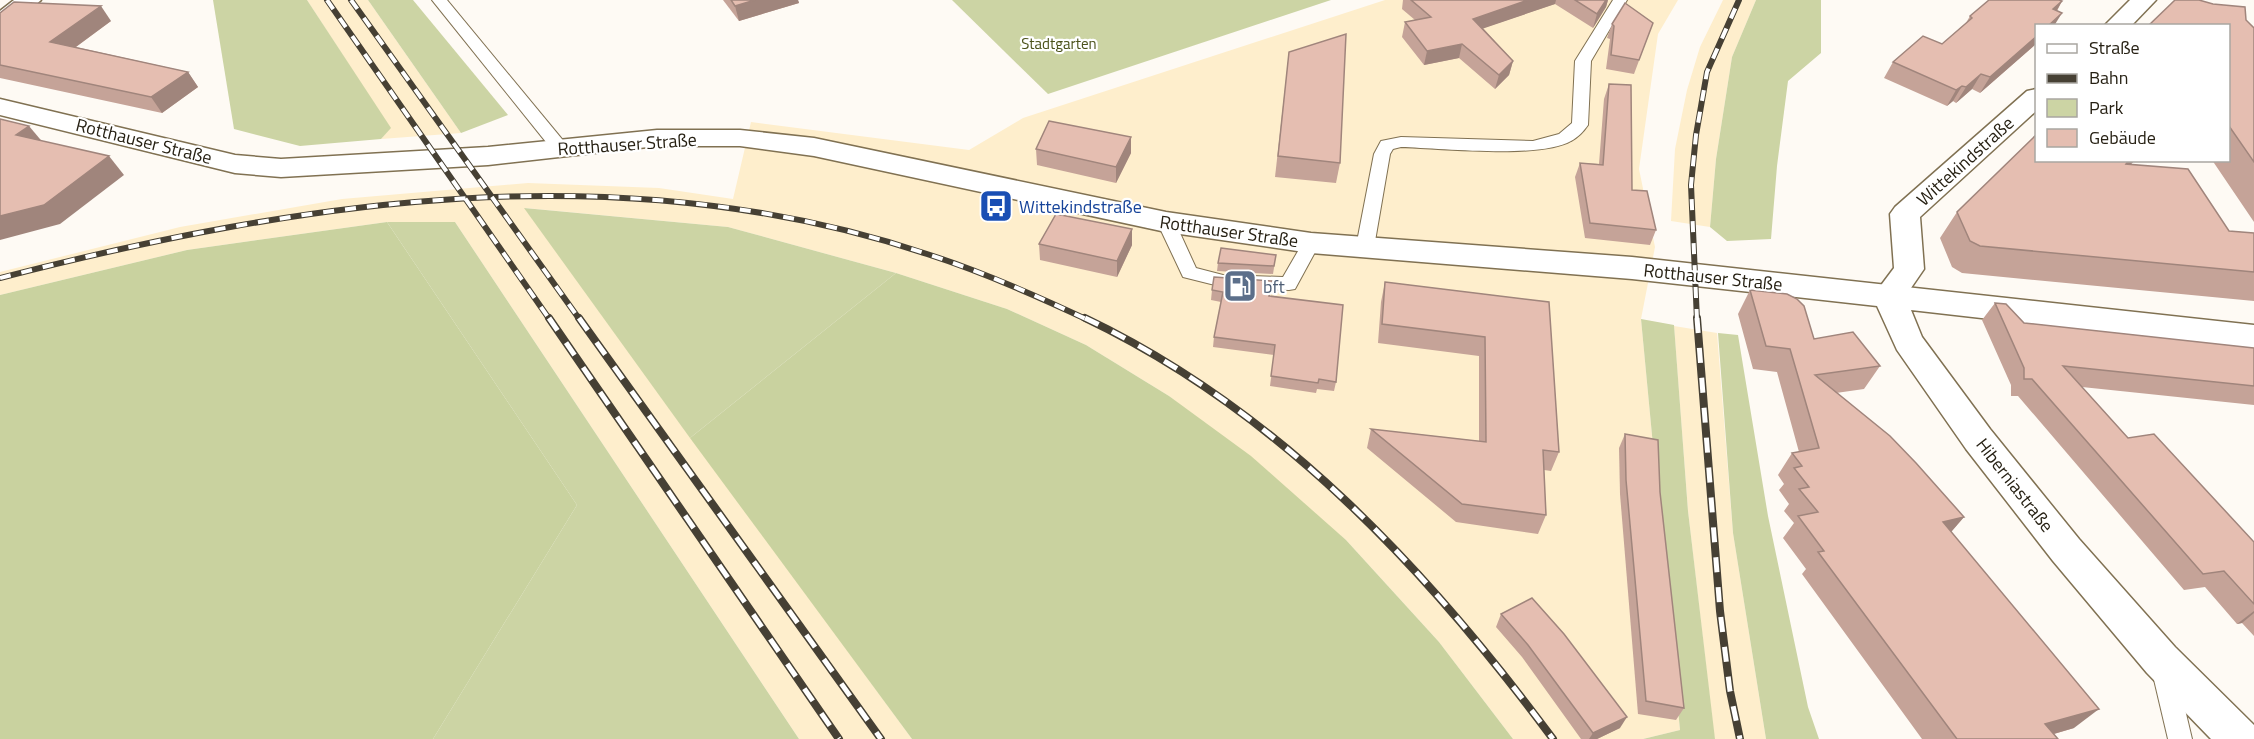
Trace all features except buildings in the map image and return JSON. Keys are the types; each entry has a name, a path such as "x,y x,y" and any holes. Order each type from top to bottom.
{"main road":[{"path":"0,23 29,0"},
{"path":"2118,24 2145,0"},
{"name":"Wittekindstraße","path":"1889,296 1909,269 1905,214 2035,99"},
{"name":"Rotthauser Straße","path":"0,107 235,164 281,168 488,156 657,138 740,138 803,146 1166,222 1311,243 1632,268 2254,337"},
{"name":"Hiberniastraße","path":"1889,296 1908,342 1978,440 2066,550 2161,660 2239,739"}],"lane":[{"path":"439,0 560,148"},
{"path":"1365,247 1382,154 1387,145 1401,142 1533,146 1565,138 1580,125 1583,61 1620,0"},
{"path":"1166,222 1189,273 1223,280 1289,284 1311,243"},
{"name":"Hiberniastraße","path":"2161,660 2180,739"}],"shaded area":[{"path":"307,0 368,0 461,133 381,139 390,128"},
{"path":"1385,0 1678,0 1658,34 1639,169 1655,247 1641,319 1680,730 1643,739 1513,739 1439,642 1346,540 1169,396 1086,345 1007,309 896,273 728,227 525,208 912,739 799,739 455,222 387,222 187,250 0,295 0,272 180,227 342,199 528,183 659,188 733,199 751,122 969,150 1023,118"},
{"path":"1723,0 1756,0 1732,57 1716,159 1710,227 1671,221 1675,149 1687,90 1700,47"},
{"path":"1674,326 1717,333 1733,533 1766,739 1715,739 1714,735 1688,511"}],"green space":[{"path":"213,0 307,0 391,128 381,139 300,146 234,129"},
{"path":"368,0 413,0 508,115 461,133"},
{"name":"Stadtgarten","path":"952,0 1331,0 1048,94"},
{"path":"1756,0 1821,0 1821,53 1788,81 1777,166 1771,239 1727,241 1710,227 1716,159 1732,57"},
{"path":"524,208 728,227 896,273 690,438"},
{"path":"387,222 455,222 799,739 433,739 577,505"},
{"path":"387,222 577,505 433,739 0,739 0,295 187,250"},
{"path":"896,273 1007,309 1086,345 1169,396 1251,456 1346,540 1439,642 1513,739 912,739 690,438"},
{"path":"1641,319 1674,325 1688,511 1715,739 1643,739 1680,730"},
{"path":"1718,333 1738,335 1768,516 1808,707 1819,739 1766,739 1733,533"}],"railway":[{"path":"327,0 465,198"},
{"path":"351,0 492,197"},
{"path":"1697,320 1691,185 1696,135 1707,72 1739,0"},
{"path":"492,197 580,196 696,204 812,223 948,261 1009,284 1088,320"},
{"path":"465,198 492,197"},
{"path":"492,197 580,320"},
{"path":"0,278 115,250 230,227 346,209 465,198"},
{"path":"465,198 550,320"},
{"path":"549,318 839,739"},
{"path":"579,318 881,739"},
{"path":"1085,318 1155,356 1222,399 1285,447 1344,499 1454,614 1553,739"},
{"path":"1697,318 1720,611 1730,691 1740,739"}],"place":[{"name":"Wittekindstraße","path":"996,206"},
{"name":"bft","path":"1240,286"}]}
